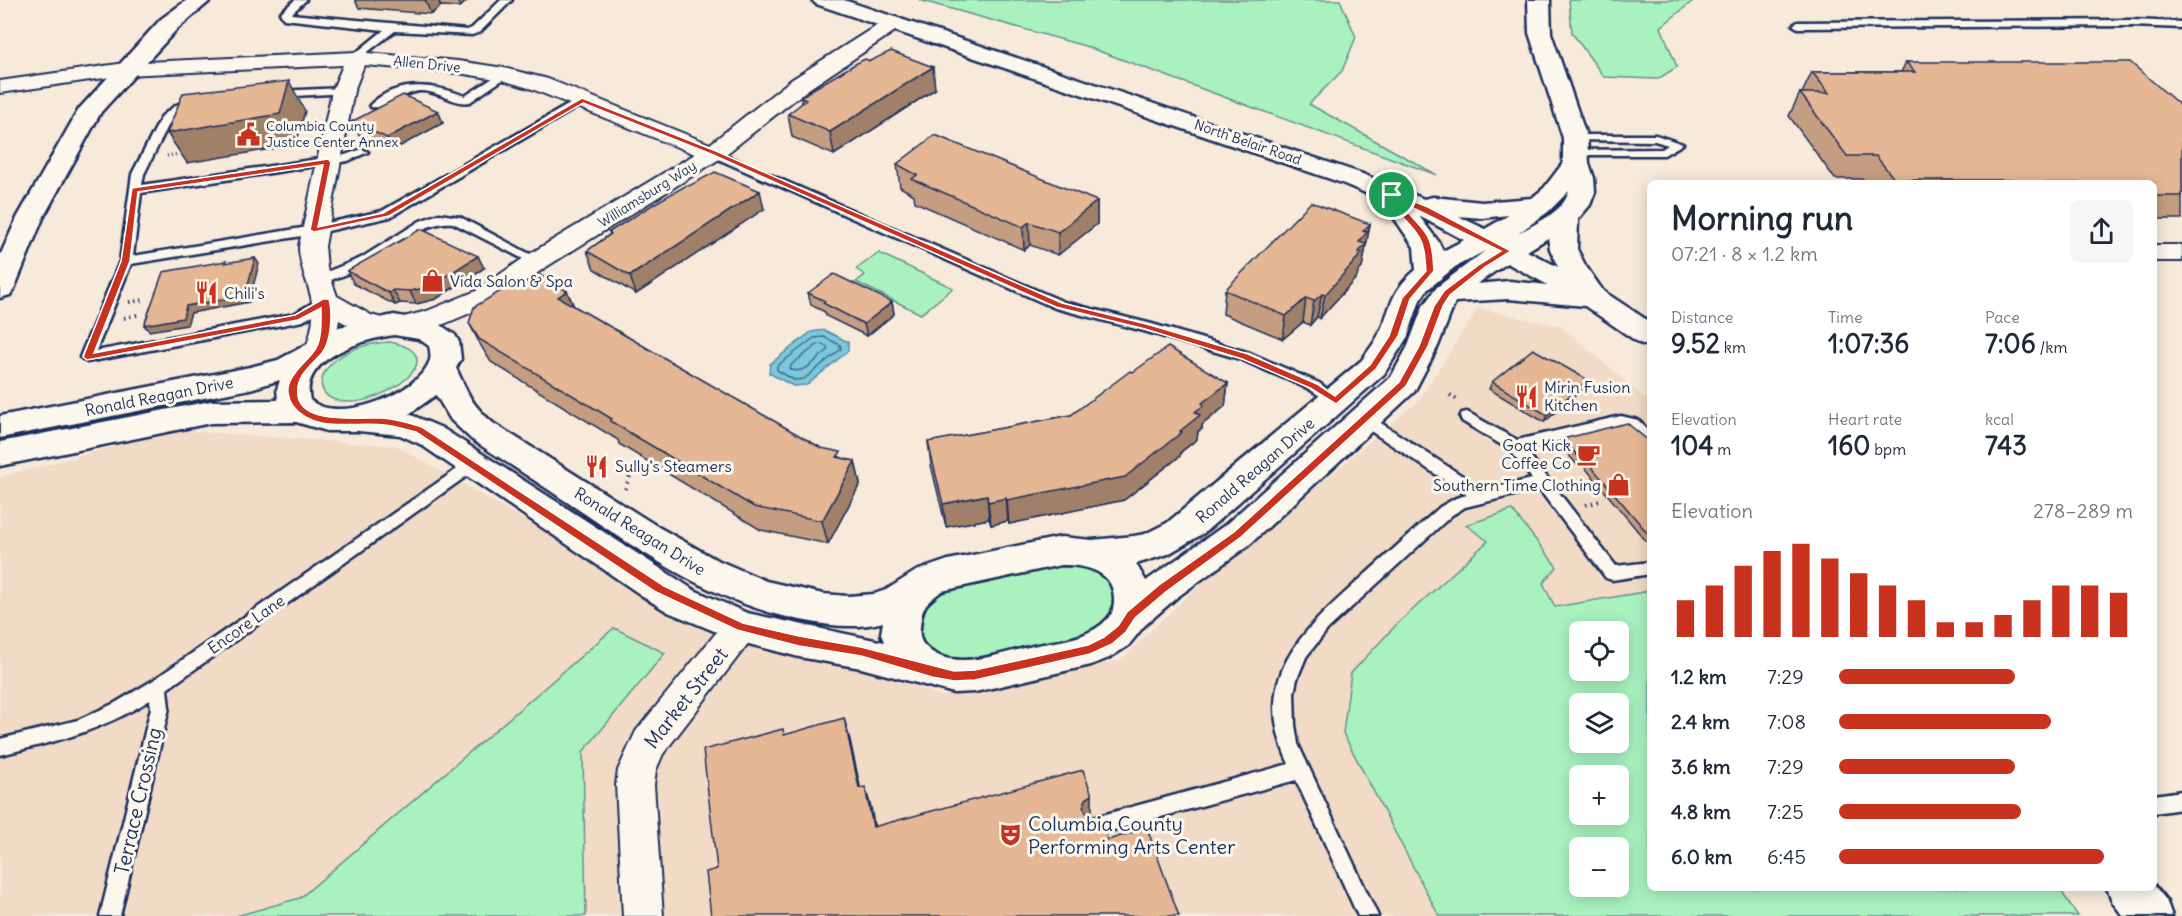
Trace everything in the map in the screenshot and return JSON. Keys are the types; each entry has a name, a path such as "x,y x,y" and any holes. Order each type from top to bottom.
{"street":[{"path":"0,289 30,218 91,109 125,69 169,24 200,0"},
{"name":"North Belair Road","path":"823,0 1319,167 1400,198 1496,245 1593,298 1647,334"},
{"path":"1496,245 1565,217 1577,205 1582,192 1576,151 1540,33 1539,0"},
{"name":"Williamsburg Way","path":"393,325 435,318 485,297 537,261 713,153 799,85 894,23"},
{"path":"317,352 324,335 321,291 312,261 314,230 343,91 356,58"},
{"name":"Allen Drive","path":"0,87 125,69 356,58 426,63 504,74 540,84 713,153"},
{"path":"1496,245 1506,229 1553,194 1576,151"},
{"path":"1539,206 1482,210 1400,198 1405,217 1421,233 1427,244 1439,282 1482,293 1509,290 1593,298"},
{"path":"1565,217 1561,230 1563,251 1593,298"},
{"name":"Ronald Reagan Drive","path":"0,427 250,378 289,367 348,335 393,325 433,333 442,340 448,389 456,405 482,431 677,558 721,580 779,600 839,611 857,611 883,607 914,592 929,581 948,574 1061,550 1092,554 1146,550 1178,534 1373,367 1393,336 1406,298 1439,282 1482,266 1496,245"},
{"path":"2157,253 2182,253"},
{"name":"Ronald Reagan Drive","path":"0,454 211,412 302,411 317,418 337,421 360,420 405,424 419,429 660,589 741,627 799,641 861,652 932,672 954,676 975,675 1090,649 1108,641 1122,629 1131,615 1163,588 1237,534 1403,384 1423,346 1438,306 1439,282"},
{"path":"321,291 362,321 393,325"},
{"name":"Williamsburg Way","path":"444,360 485,297"},
{"name":"Ronald Reagan Drive","path":"302,411 293,399 293,385 300,370 317,352"},
{"name":"Ronald Reagan Drive","path":"360,420 401,406 432,384 444,360"},
{"path":"1336,401 1365,420"},
{"name":"Ronald Reagan Drive","path":"1092,554 1108,560 1122,571 1130,585 1133,600 1131,615"},
{"path":"914,592 904,606 900,634 905,649 917,664 932,672"},
{"name":"Market Street","path":"643,916 635,785 637,770 649,743 741,627"},
{"path":"2131,891 2150,916"}],"lane":[{"path":"301,0 285,13 287,17 468,33 476,30 507,0"},
{"path":"1798,24 2131,23 2182,25"},
{"path":"356,58 393,28"},
{"path":"375,105 402,90 420,86 466,100 504,74"},
{"path":"263,95 343,91"},
{"path":"208,98 183,105 166,118 138,174 126,261 87,357 298,318 321,291 365,261 439,218 456,220 537,261"},
{"path":"126,261 314,230 386,214 582,100"},
{"path":"1656,138 1677,144 1664,152 1576,151 1656,138"},
{"path":"135,190 348,159 362,152"},
{"path":"713,153 1059,305 1147,327 1245,356 1314,386 1336,401"},
{"path":"1467,417 1515,446 1612,573 1647,568"},
{"path":"1365,420 1481,496"},
{"path":"1515,446 1621,421 1633,424 1647,438"},
{"name":"Encore Lane","path":"0,747 81,728 121,710 159,686 473,464"},
{"path":"1368,916 1288,744 1283,716 1284,689 1293,663 1305,642 1356,592 1446,511 1461,502 1481,496 1543,482"},
{"name":"Terrace Crossing","path":"110,916 160,708 159,686"},
{"path":"1095,826 1300,770"},
{"path":"2157,804 2182,800"}],"path":[{"path":"115,320 141,314"},
{"path":"1580,506 1602,500"}],"shaded area":[{"path":"1478,308 1562,327 1647,399 1647,891 1694,891 2062,916 0,916 0,477 176,430 397,446 715,630 905,683 941,696 1121,660 1189,594 1418,401"}],"green space":[{"path":"919,0 1340,0 1356,37 1342,71 1309,104 1437,175 1085,46"},
{"path":"1569,0 1694,0 1661,27 1677,67 1658,79 1604,77 1572,33"},
{"path":"879,253 953,288 921,314 856,282 865,275 856,269"},
{"path":"390,342 409,348 416,357 416,367 408,377 380,395 364,400 338,401 324,393 322,380 325,372 338,358 362,346"},
{"path":"1512,510 1557,567 1543,583 1555,607 1647,592 1647,891 2061,891 2078,916 1439,916 1343,733 1351,673 1396,625 1488,541 1466,525"},
{"path":"1064,564 1097,571 1109,583 1114,602 1114,615 1097,635 971,663 934,658 921,646 916,631 923,606 934,596 949,589"},
{"path":"614,628 665,653 583,752 586,916 236,916 300,898"}],"water":[{"path":"824,330 848,342 848,351 807,385 793,386 769,373 770,364 811,332"}],"building":[{"path":"891,51 933,67 830,132 788,114 806,100 801,98 808,92 865,59 870,61"},
{"path":"1906,62 2130,62 2182,107 2182,196 2157,196 2157,180 1895,180 1876,156 1847,156 1800,93 1829,93 1812,72 1915,72"},
{"path":"289,81 280,114 167,133 183,93"},
{"path":"403,95 438,111 387,138 351,122"},
{"path":"935,135 1097,201 1058,232 1029,222 1023,227 912,179 917,175 897,164"},
{"path":"715,172 760,191 630,276 587,251 611,234 609,232 657,202"},
{"path":"1311,202 1370,224 1363,231 1367,232 1359,242 1366,244 1359,252 1362,253 1325,295 1322,294 1314,301 1306,298 1286,316 1225,290"},
{"path":"421,229 478,256 429,287 410,291 393,290 389,293 347,271"},
{"path":"255,258 245,296 186,306 183,318 144,325 163,272"},
{"path":"834,274 892,302 864,324 808,293"},
{"path":"540,275 567,291 558,297 821,448 841,452 837,457 855,461 822,521 754,507 479,339 469,323 474,307 514,283 521,286"},
{"path":"1168,347 1228,383 1202,403 1204,405 1195,412 1200,415 1180,431 1182,432 1125,477 1007,500 1006,498 988,502 987,495 943,504 928,442 1071,415 1130,371 1133,372"},
{"path":"1533,349 1588,380 1547,415 1492,382"},
{"path":"1627,423 1647,440 1647,532 1585,459 1581,460 1563,439"},
{"name":"Columbia County Performing Arts Center","path":"844,718 859,788 865,787 873,827 1083,770 1092,795 1086,799 1083,807 1087,814 1099,816 1108,840 1147,828 1179,916 711,916 706,872 717,869 703,750 783,729 784,735"}],"place":[{"name":"Columbia County Justice Center Annex","path":"248,134"},
{"name":"Vida Salon & Spa","path":"432,281"},
{"name":"Chili's","path":"206,293"},
{"name":"Mirin Fusion Kitchen","path":"1526,396"},
{"name":"Goat Kick Coffee Co","path":"1589,454"},
{"name":"Sully's Steamers","path":"597,466"},
{"name":"Southern Time Clothing","path":"1619,485"},
{"name":"Columbia County Performing Arts Center","path":"1010,835"}],"route":[{"path":"582,100 713,153 1059,305 1147,327 1245,356 1314,386 1336,401 1373,367 1393,336 1406,298 1416,284 1430,271 1427,244 1421,233 1405,217 1392,195 1425,209 1507,251 1482,266 1447,293 1438,306 1423,346 1403,384 1237,534 1163,588 1131,615 1122,629 1108,641 1090,649 975,675 954,676 932,672 861,652 799,641 741,627 681,601 660,589 419,429 384,421 337,421 317,418 302,411 293,399 293,385 300,370 319,350 324,335 326,301 298,318 87,357 126,261 135,190 328,162 314,230 375,218 386,214 582,100"}]}
